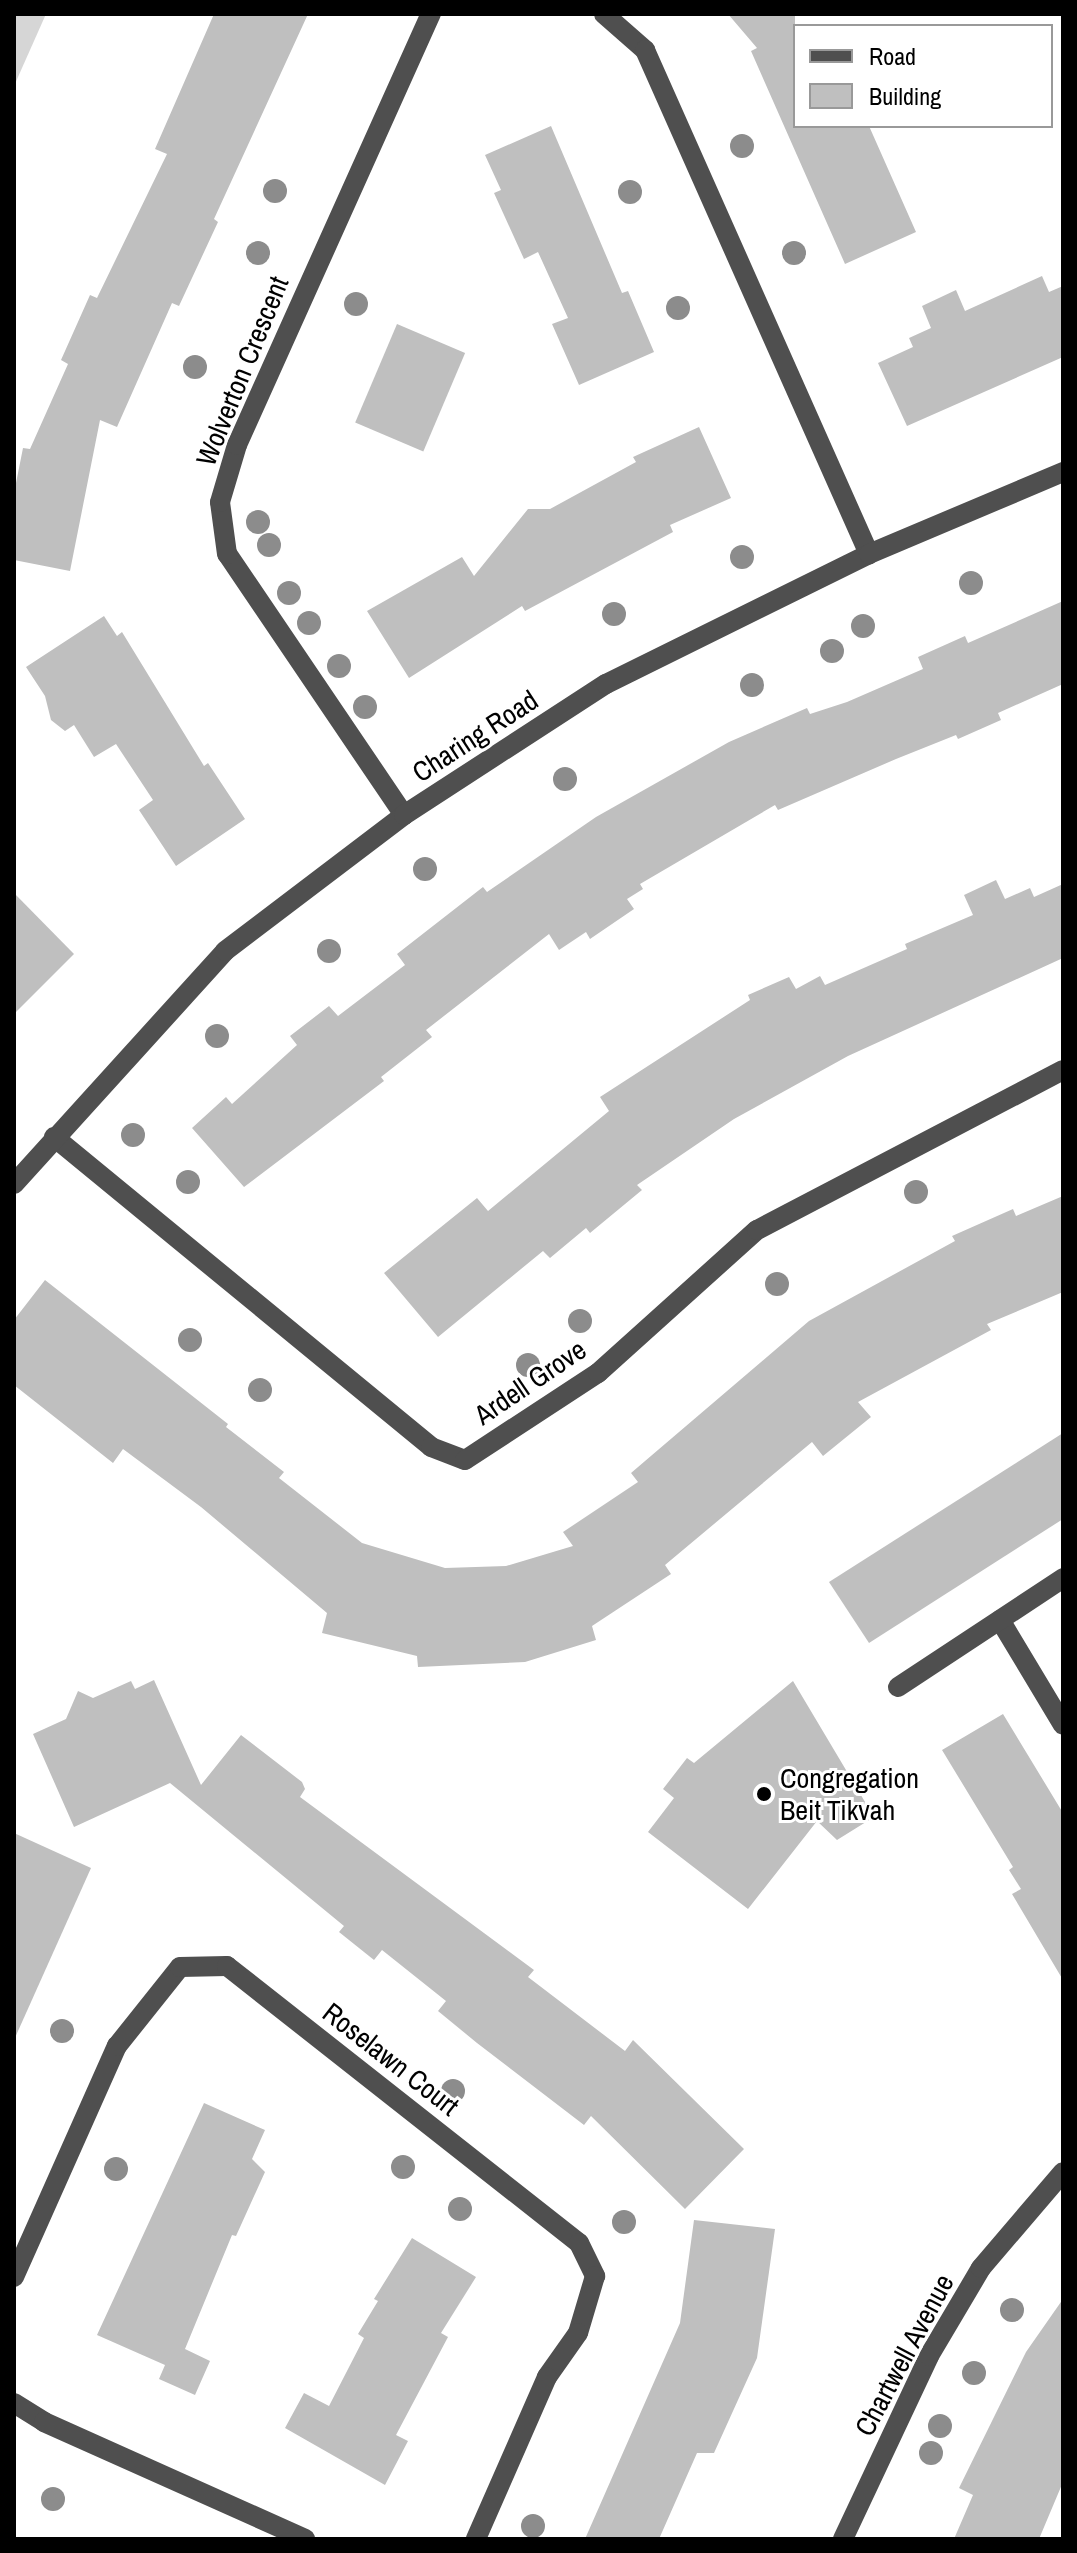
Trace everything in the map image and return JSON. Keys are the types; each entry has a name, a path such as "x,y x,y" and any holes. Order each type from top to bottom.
{"street":[{"name":"Wolverton Crescent","path":"404,815 227,554 220,502 237,445 431,14"},
{"path":"604,14 645,50 869,554"},
{"name":"Charing Road","path":"14,1184 225,951 404,815 606,684 869,554 1063,472"},
{"name":"Ardell Grove","path":"54,1137 431,1447 465,1460 598,1373 757,1230 1063,1070"},
{"path":"898,1687 1063,1578"},
{"path":"1000,1620 1063,1725"},
{"name":"Roselawn Court","path":"14,2277 117,2046 180,1967 227,1966 579,2243 595,2276 578,2333 547,2377 476,2539"},
{"name":"Chartwell Avenue","path":"843,2539 936,2343 981,2268 1063,2172"},
{"path":"14,2403 44,2422 305,2539"}],"shaded area":[{"path":"14,14 46,14 14,86"}],"building":[{"path":"214,14 308,14 214,219 218,222 179,306 172,303 117,427 100,420 70,571 14,560 14,493 23,448 30,449 68,364 61,360 90,295 97,298 167,154 155,149"},
{"path":"728,14 795,14 793,128 870,128 916,232 845,264 751,51 757,48"},
{"path":"551,126 622,293 628,291 654,352 579,385 552,324 568,318 538,252 524,259 494,193 501,190 485,155"},
{"path":"1042,276 1049,292 1063,286 1063,357 907,426 878,363 913,347 909,338 931,328 922,306 956,290 965,311"},
{"path":"397,324 465,353 423,451 355,422"},
{"path":"699,427 731,498 670,525 673,532 525,611 522,606 409,678 367,611 462,557 474,576 528,509 550,509 636,462 633,457"},
{"path":"1063,601 1063,684 998,713 1001,720 958,739 956,735 778,810 775,805 640,884 643,889 627,899 634,909 590,939 586,932 559,950 549,934 426,1030 432,1037 381,1077 384,1081 244,1187 192,1128 226,1097 232,1104 297,1045 290,1036 329,1006 338,1016 405,965 397,954 483,887 487,892 596,817 729,742 807,708 810,714 847,702 923,669 918,657 965,636 968,643"},
{"path":"104,616 117,636 122,632 204,766 208,763 245,819 176,866 139,810 153,800 116,744 94,757 74,725 65,731 51,720 45,696 26,667"},
{"path":"996,880 1005,899 1030,888 1034,897 1063,884 1063,958 848,1056 734,1119 637,1185 642,1190 590,1233 586,1228 550,1258 543,1251 438,1337 384,1273 477,1198 488,1211 609,1111 600,1097 750,1000 748,995 789,977 796,989 820,976 825,985 907,949 905,944 973,915 964,895"},
{"path":"14,893 74,954 14,1014"},
{"path":"1063,1196 1063,1292 987,1324 991,1330 858,1402 871,1417 823,1456 812,1442 665,1565 671,1574 592,1626 596,1640 525,1662 418,1667 417,1656 322,1633 327,1613 201,1507 123,1449 113,1463 14,1385 14,1320 45,1280 228,1424 226,1427 284,1472 279,1478 362,1543 445,1568 506,1566 573,1546 563,1532 638,1482 631,1473 809,1321 955,1241 952,1236 1013,1209 1016,1216"},
{"path":"1063,1433 1063,1519 869,1643 829,1582"},
{"path":"154,1680 201,1785 241,1735 302,1782 305,1789 300,1797 534,1970 528,1977 625,2051 633,2040 744,2149 685,2209 591,2116 584,2125 477,2043 438,2011 446,2001 382,1950 374,1960 339,1932 344,1926 170,1783 74,1827 33,1734 66,1719 78,1691 93,1698 131,1681 135,1689"},
{"name":"Congregation Beit Tikvah","path":"793,1681 874,1817 837,1840 817,1821 748,1909 648,1832 674,1798 663,1789 687,1758 694,1763"},
{"path":"1003,1714 1063,1813 1063,1980 1012,1894 1021,1889 1009,1870 1013,1867 942,1750"},
{"path":"14,1833 91,1868 14,2040"},
{"path":"204,2103 265,2130 252,2159 265,2172 236,2236 232,2235 185,2349 210,2361 195,2395 159,2379 165,2365 97,2335"},
{"path":"694,2220 775,2229 757,2358 714,2453 697,2453 659,2539 585,2539 680,2323"},
{"path":"412,2238 476,2277 441,2333 448,2337 396,2435 408,2441 385,2485 285,2428 304,2393 329,2406 364,2338 358,2334 378,2301 374,2299"},
{"path":"1063,2299 1063,2482 1039,2539 954,2539 973,2495 959,2488 1026,2352"}],"place":[{"name":"Congregation Beit Tikvah","path":"764,1794"}]}
